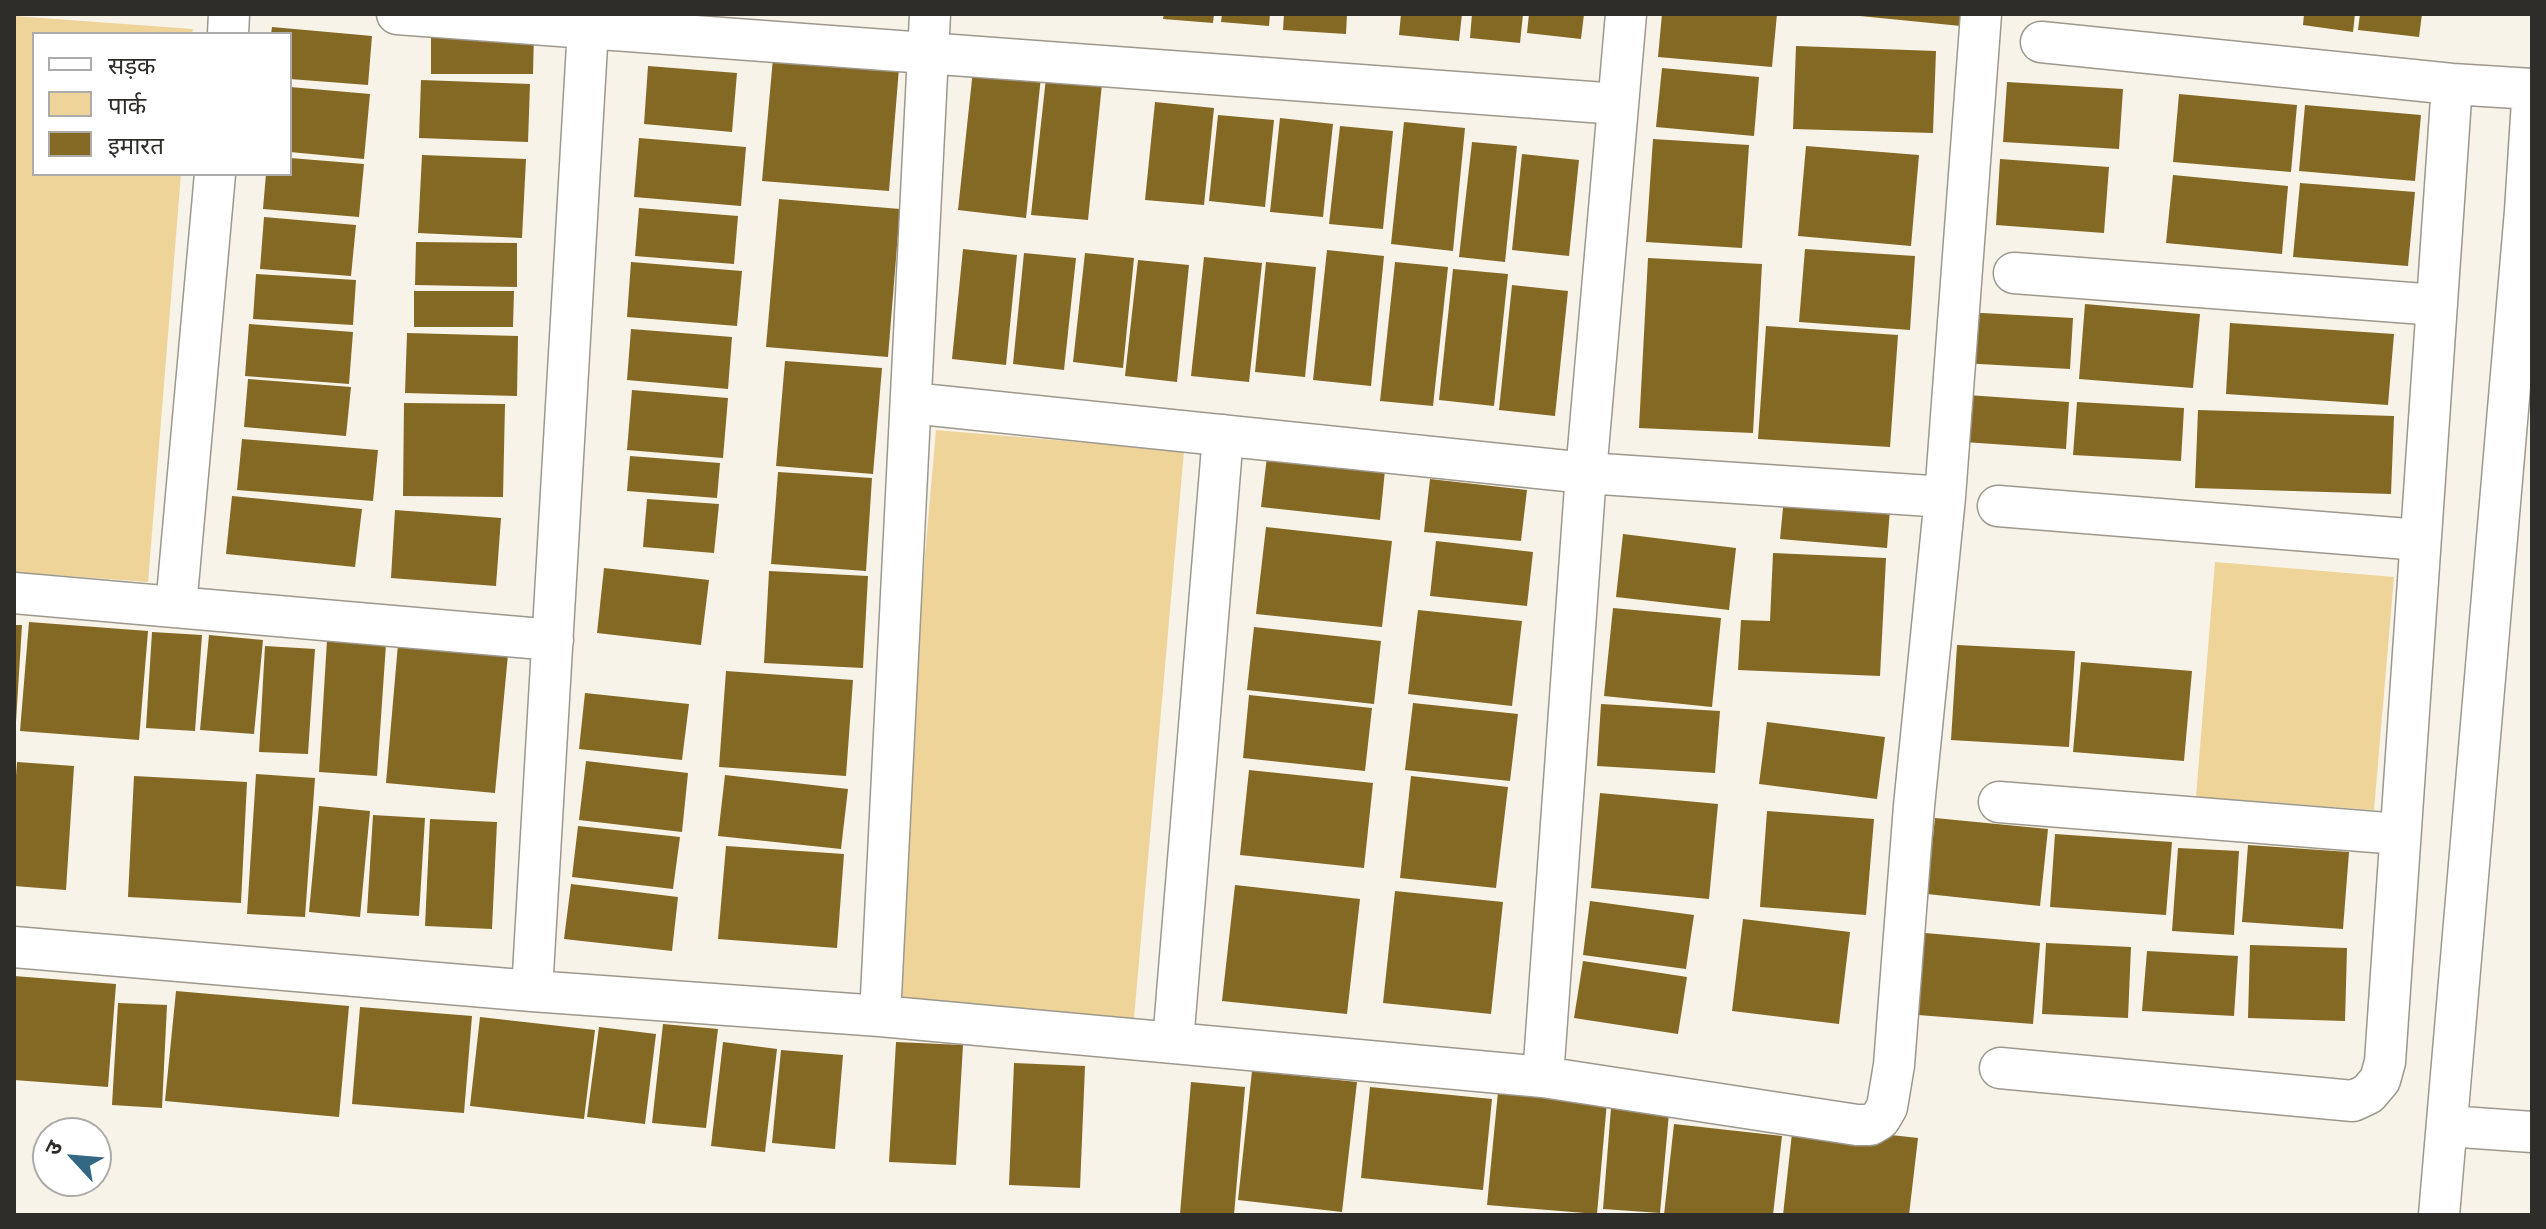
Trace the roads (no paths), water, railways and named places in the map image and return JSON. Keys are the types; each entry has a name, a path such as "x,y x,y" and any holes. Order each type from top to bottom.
{"street":[{"path":"397,14 1618,104"},
{"path":"880,1016 930,14"},
{"path":"1543,1077 1586,473 1626,14"},
{"path":"14,947 532,991 880,1016 1543,1077 1870,1125 1880,1119 1887,1107 1896,1048 1914,806 1945,497 1981,14"},
{"path":"532,991 588,28"},
{"path":"2041,42 2452,84 2532,89"},
{"path":"2000,1068 2353,1101 2368,1094 2380,1080 2385,1062 2452,84"},
{"path":"2439,1215 2528,212 2532,101"},
{"path":"176,607 215,176"},
{"path":"2014,273 2437,305"},
{"path":"911,403 1586,473 1945,497"},
{"path":"1173,1042 1223,435"},
{"path":"1998,506 2420,540"},
{"path":"14,593 553,640"},
{"path":"1999,802 2399,834"},
{"path":"2447,1126 2532,1132"}]}
